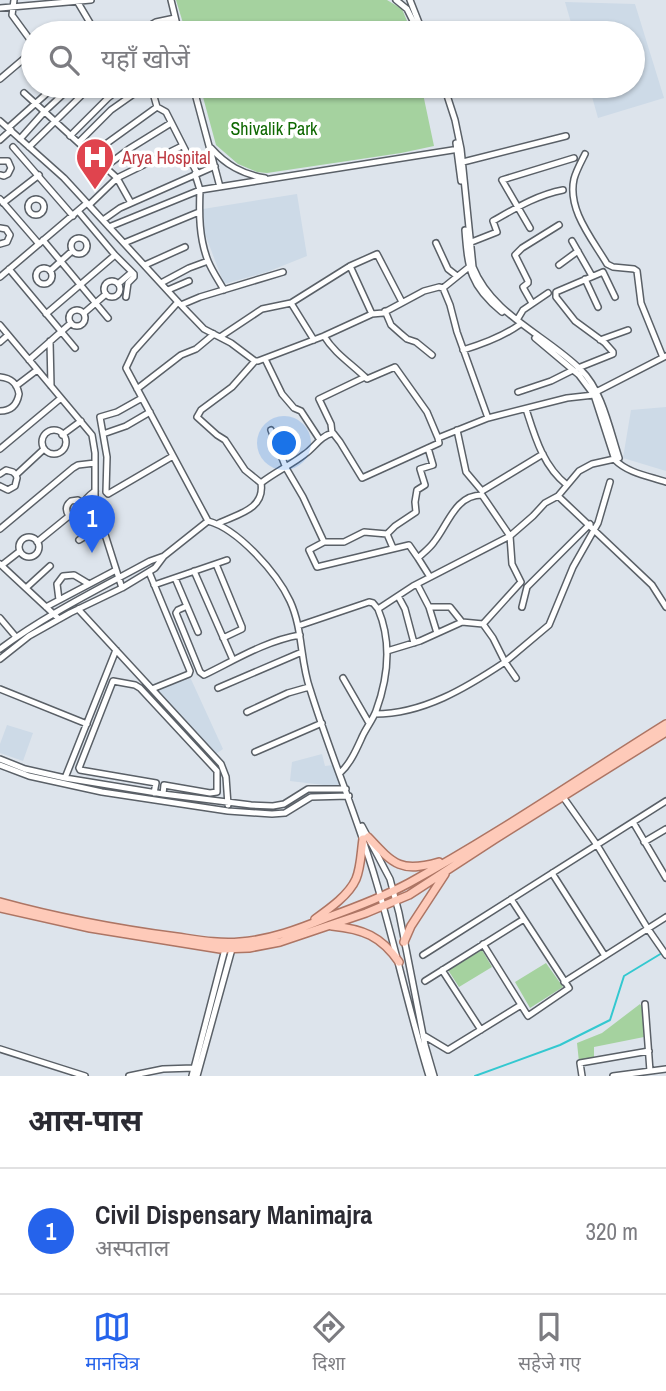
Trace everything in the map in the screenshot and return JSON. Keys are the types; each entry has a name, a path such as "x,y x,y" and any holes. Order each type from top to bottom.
{"main road":[{"path":"0,908 90,928 228,949 280,942 410,895 666,724"},
{"path":"0,902 89,923 152,934 220,943 268,938 306,926 393,890 666,732"},
{"path":"306,926 331,908 355,880 365,838 389,860 407,867 421,867 449,859"},
{"path":"404,942 417,915 447,871"},
{"path":"328,926 348,928 375,937 388,947 399,962"}],"street":[{"path":"0,8 13,4 91,0"},
{"path":"171,0 176,21"},
{"path":"396,0 407,9 414,21"},
{"path":"410,0 417,21"},
{"path":"76,1 88,21"},
{"path":"13,4 12,15 21,27"},
{"path":"161,21 175,18"},
{"path":"0,79 21,61"},
{"path":"30,98 117,178 131,203"},
{"path":"0,140 41,98"},
{"path":"20,139 59,98"},
{"path":"29,146 76,98"},
{"path":"70,136 108,98"},
{"path":"79,142 111,110 128,98"},
{"path":"154,98 157,107 166,112 196,173 200,190 200,233 208,261 224,290"},
{"path":"196,98 220,187"},
{"path":"447,98 455,120 470,267 475,284 484,296 576,369 595,394 617,459 623,467 666,482"},
{"path":"92,154 157,107"},
{"path":"0,121 64,178 204,329 231,343 255,361"},
{"path":"106,167 171,123"},
{"path":"463,162 566,136"},
{"path":"209,145 235,170 269,179"},
{"path":"5,273 117,178 182,146"},
{"path":"13,147 132,272 134,277 128,283 127,297"},
{"path":"459,149 463,162 468,243 473,267 486,292 518,323"},
{"path":"109,227 200,190 459,149"},
{"path":"438,438 488,418 595,394 654,363 665,354 641,303 637,271 634,268 607,264 578,212 573,189 584,154"},
{"path":"10,163 21,155"},
{"path":"530,228 503,179 574,158"},
{"path":"0,161 10,163"},
{"path":"0,175 6,176 10,173 10,163"},
{"path":"103,220 120,208 215,166"},
{"path":"39,175 1,202 61,262 108,318"},
{"path":"468,243 497,232 493,220 533,199 563,190"},
{"path":"124,243 199,212"},
{"path":"8,231 19,221"},
{"path":"532,303 523,287 528,281 516,252 559,225"},
{"path":"0,228 8,231"},
{"path":"0,244 8,240 8,231"},
{"path":"85,241 96,233"},
{"path":"50,271 72,251 74,240 78,238 85,241 85,252 80,254 72,251"},
{"path":"572,241 592,276"},
{"path":"436,243 448,268 457,276"},
{"path":"145,265 186,247"},
{"path":"559,265 578,251"},
{"path":"137,389 181,355 196,349 262,309 291,303 350,266 377,254 402,302"},
{"path":"46,314 115,255"},
{"path":"161,283 208,261"},
{"path":"350,266 372,314"},
{"path":"0,267 27,290 75,348"},
{"path":"219,523 249,510 260,500 261,483 245,470 225,440 197,417 201,410 232,387 255,361 385,311 425,290 443,288 470,267"},
{"path":"37,281 36,273 40,269 50,271"},
{"path":"37,281 44,284 49,282 50,271"},
{"path":"118,284 132,272"},
{"path":"284,272 179,303 134,351 126,368 208,520 219,523 251,549 278,580 290,602 298,626 309,687 365,838 432,1076"},
{"path":"518,391 551,381 613,354 575,321 556,292 602,272 615,297"},
{"path":"585,279 598,307"},
{"path":"27,290 37,281"},
{"path":"114,281 118,284 120,291 117,295 106,294 106,284 114,281"},
{"path":"168,290 189,281"},
{"path":"443,288 488,418"},
{"path":"463,350 506,334 518,323 523,310 548,293"},
{"path":"83,313 106,294"},
{"path":"291,303 314,340"},
{"path":"71,323 71,312 76,310 83,313"},
{"path":"385,311 391,325 432,355"},
{"path":"71,323 82,324 85,320 83,313"},
{"path":"29,360 71,323"},
{"path":"1,328 92,435 95,502 122,588"},
{"path":"600,340 628,330"},
{"path":"0,342 8,335"},
{"path":"324,336 338,355 365,377"},
{"path":"50,341 51,386"},
{"path":"265,359 282,394 294,408 301,411 320,440"},
{"path":"395,367 427,412 439,443 362,478 332,433 331,424 319,399 365,377 367,379 395,367"},
{"path":"16,386 37,370"},
{"path":"0,377 10,379 19,394 10,409 0,411"},
{"path":"0,449 61,398"},
{"path":"142,398 117,412 101,416 107,457 106,492 108,494 173,456"},
{"path":"526,409 551,469 567,485"},
{"path":"103,433 150,412"},
{"path":"62,435 80,421"},
{"path":"271,430 286,468 324,542"},
{"path":"457,430 466,472 482,491 543,454"},
{"path":"55,431 64,438 65,446 61,452 54,454 44,449 42,441 47,433 55,431"},
{"path":"261,483 308,453 320,440 332,433"},
{"path":"428,448 433,465 420,469 425,485 417,490 416,512 387,534 364,532 344,542 324,542 309,550 317,567 409,545 430,578"},
{"path":"16,475 44,449"},
{"path":"378,609 417,584 510,536 545,503 558,496 579,471 592,464 617,459"},
{"path":"0,529 73,468 95,463"},
{"path":"0,474 6,470 16,475"},
{"path":"0,487 8,490 15,486 16,475"},
{"path":"522,607 527,587 598,523 610,482"},
{"path":"84,504 75,499 68,503 66,510 72,519 80,518 85,512 84,504 95,491"},
{"path":"418,558 435,541 450,515 461,503 482,495 510,536 512,564 521,582 483,624"},
{"path":"558,496 652,585 666,607"},
{"path":"37,542 69,516"},
{"path":"0,659 29,636 155,568 164,556 208,520"},
{"path":"79,540 102,526"},
{"path":"375,715 401,712 442,698 475,682 505,662 549,625 592,527"},
{"path":"387,534 393,548"},
{"path":"26,538 37,542 38,551 34,556 24,556 20,551 19,545 26,538"},
{"path":"20,551 1,564 59,619"},
{"path":"0,649 53,613 164,556"},
{"path":"154,585 227,560"},
{"path":"216,564 242,627 223,638"},
{"path":"26,588 50,566"},
{"path":"46,607 116,570"},
{"path":"194,571 233,660"},
{"path":"149,572 190,671 189,674 152,689"},
{"path":"59,600 57,584 63,576 74,575 89,584"},
{"path":"175,578 198,632"},
{"path":"417,584 438,633"},
{"path":"398,596 405,610 414,643"},
{"path":"298,626 369,603 378,609 383,621 387,651 384,690 375,715 348,764 340,773"},
{"path":"187,606 176,613 204,675 266,645 299,635"},
{"path":"429,607 450,607 462,622"},
{"path":"78,609 221,764 226,777 228,811"},
{"path":"0,618 16,637"},
{"path":"387,651 414,643 462,622 483,624 516,678"},
{"path":"65,778 116,650"},
{"path":"218,688 302,652"},
{"path":"343,677 369,723"},
{"path":"113,681 139,688 217,772 218,790 214,793 156,783 79,768 113,681"},
{"path":"247,712 288,693 309,687"},
{"path":"0,690 87,724"},
{"path":"255,752 322,723"},
{"path":"0,759 24,772 228,803 273,806 284,804 308,789 347,793"},
{"path":"0,765 102,792 228,811 285,813 311,797 347,793"},
{"path":"154,793 156,783"},
{"path":"163,794 164,785"},
{"path":"564,792 666,955"},
{"path":"423,955 666,801"},
{"path":"633,822 666,878"},
{"path":"644,842 666,829"},
{"path":"365,838 390,879 432,1076"},
{"path":"552,873 605,956"},
{"path":"483,944 528,1016 569,988 512,899"},
{"path":"564,982 666,917"},
{"path":"425,981 524,919"},
{"path":"194,1076 228,949"},
{"path":"194,1076 228,949"},
{"path":"442,970 481,1030"},
{"path":"645,1003 650,1071"},
{"path":"423,1035 448,1050 521,1005"},
{"path":"0,1049 85,1076"},
{"path":"582,1076 580,1063 649,1051"},
{"path":"129,1076 163,1069 194,1068"},
{"path":"613,1076 666,1069"}],"shaded area":[{"path":"565,2 635,4 640,21 571,21"},
{"path":"645,36 664,98 598,118 592,98 645,98"},
{"path":"297,194 307,256 267,272 224,284 205,234 203,209"},
{"path":"666,407 666,471 623,458 631,410"},
{"path":"190,677 223,749 216,754 157,690"},
{"path":"7,725 33,733 23,761 0,753 0,744"},
{"path":"322,754 325,766 333,765 341,787 290,781 292,762"}],"green space":[{"path":"176,0 387,0 402,9 407,21 182,21"},
{"name":"Shivalik Park","path":"203,98 424,98 434,146 267,173 238,164 216,145"},
{"path":"482,950 492,967 459,987 448,970"},
{"path":"546,963 563,987 530,1008 515,982"},
{"path":"640,1004 644,1037 594,1047 594,1059 579,1062 577,1043 602,1033"}],"waterway":[{"path":"475,1076 560,1045 610,1020 624,976 662,953"}],"place":[{"name":"Arya Hospital","path":"95,191"},
{"name":"Civil Dispensary Manimajra","path":"92,553"}]}
